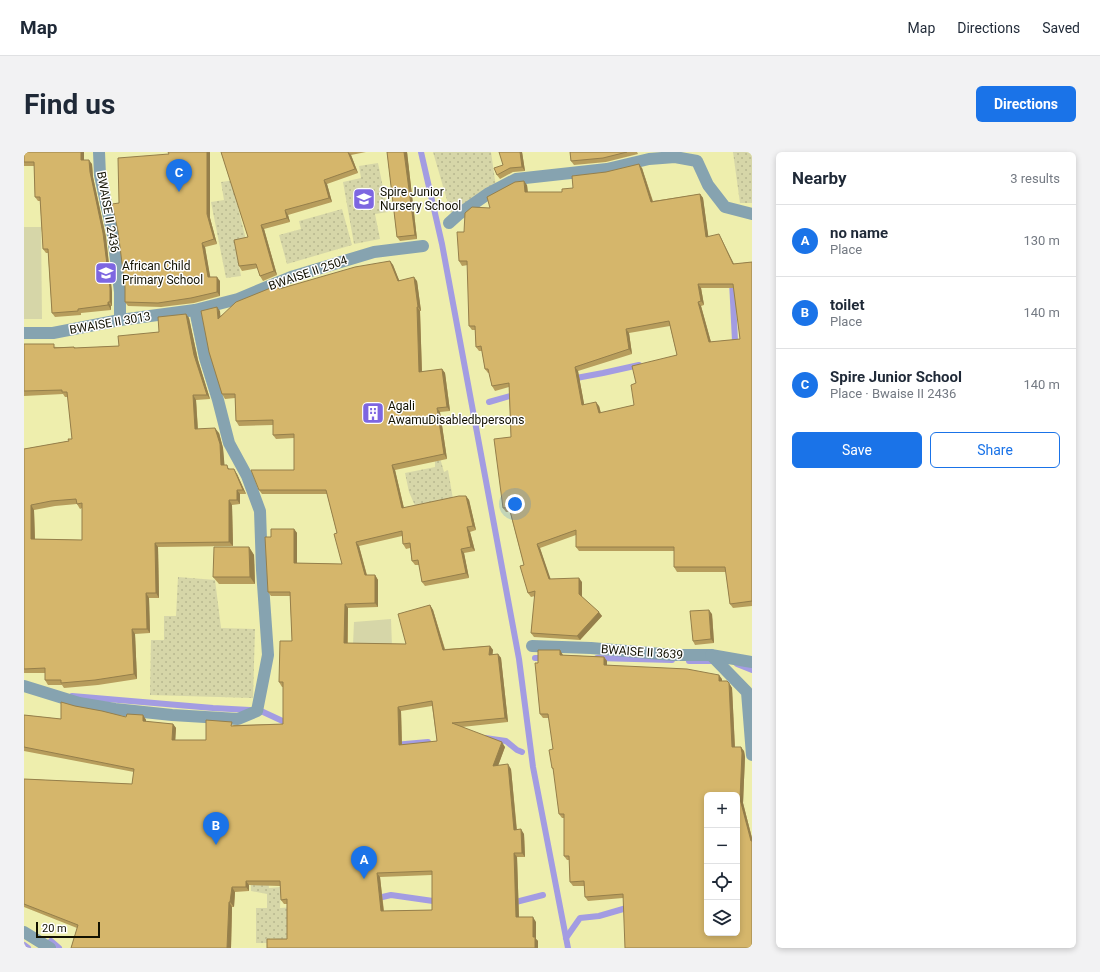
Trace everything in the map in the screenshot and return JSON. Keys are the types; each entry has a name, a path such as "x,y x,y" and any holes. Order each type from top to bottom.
{"street":[{"name":"BWAISE II 2436","path":"99,152 100,175 113,236 120,292 120,320"},
{"path":"449,223 489,193 516,179 607,169 649,159 675,157 697,161 708,185 725,206 752,214"},
{"name":"BWAISE II 2504","path":"195,310 238,300 291,277 374,252 423,246"},
{"name":"BWAISE II 3013","path":"24,333 53,333 120,320 195,310"},
{"path":"24,686 79,702 165,714 238,719 257,711 268,655 262,570 260,511 247,476 229,443 204,351 195,310"},
{"name":"BWAISE II 3639","path":"532,646 591,648 673,655 711,655 752,662"},
{"path":"711,655 747,692 752,755"},
{"path":"24,932 50,948"}],"green space":[{"path":"433,152 491,152 496,187 452,217"},
{"path":"733,152 752,152 752,203 740,203"},
{"path":"378,163 388,212 375,214 380,239 354,244 343,182 361,178 359,166"},
{"path":"256,177 235,195 246,240 238,260 241,276 226,278 211,202 224,200 221,182"},
{"path":"342,209 352,245 287,264 279,235 301,229 299,221"},
{"path":"24,227 41,227 42,319 24,319"},
{"path":"440,458 444,472 448,470 453,499 416,508 409,492 405,473 435,467 435,460"},
{"path":"178,577 215,580 221,628 255,629 253,698 150,695 151,640 164,640 164,616 176,616"},
{"path":"391,619 392,647 353,645 354,622"},
{"path":"266,864 269,888 281,887 280,908 296,907 286,940 270,938 269,943 256,943 256,908 267,908 267,894 251,891 251,869"}],"building":[{"path":"24,152 81,152 81,160 89,160 90,172 103,233 110,288 110,302 108,302 108,305 78,309 78,311 52,313 48,249 43,249 40,197 35,197 34,162 24,162"},
{"path":"168,152 207,152 207,214 214,239 202,243 208,277 217,277 217,292 158,303 125,302 125,287 118,231 112,204 119,203 118,158 169,154"},
{"path":"221,152 348,152 355,169 324,180 329,198 285,210 287,218 261,225 274,271 260,276 256,264 239,266 234,240 248,237"},
{"path":"387,152 404,152 415,235 397,237"},
{"path":"499,152 520,152 522,167 510,168 497,175 494,168 503,165"},
{"path":"570,152 627,152 603,158 571,161"},
{"path":"639,164 651,202 700,194 706,237 719,234 733,264 752,262 752,601 730,604 725,567 674,567 674,547 576,547 576,530 537,544 549,579 579,578 579,594 599,612 577,636 531,633 535,591 528,593 520,566 524,565 509,507 503,508 494,439 511,437 509,383 492,386 488,369 485,369 481,346 476,347 475,326 469,326 467,261 459,261 457,232 464,232 465,213 472,207 490,208 487,197 515,182 524,181 525,192 562,192 562,189 573,188 572,176 606,172","holes":["698,284 733,284 740,339 709,342 698,302 701,301","669,321 677,355 632,366 636,383 631,385 634,405 599,413 596,402 582,405 575,367 629,349 626,329"]},
{"path":"390,261 398,281 414,277 418,307 419,372 442,369 447,407 437,408 444,454 392,465 402,508 459,496 466,496 473,526 467,527 471,547 461,549 466,573 422,582 418,560 412,561 410,543 403,544 402,531 356,542 365,575 375,575 375,603 345,604 344,643 406,644 398,614 430,605 443,650 490,646 489,655 498,654 505,718 452,723 502,742 493,766 508,764 514,830 521,829 522,853 514,853 516,917 533,917 533,937 535,937 535,948 267,948 267,939 287,939 287,899 281,900 280,881 246,881 246,887 232,887 229,902 227,948 71,948 78,925 24,904 24,779 132,784 134,769 24,747 24,715 61,719 61,702 126,717 127,714 143,715 143,721 173,724 172,740 206,740 206,720 232,722 231,726 283,724 283,682 279,682 280,641 292,641 290,592 268,592 265,537 271,537 271,529 294,529 294,563 342,564 334,534 337,533 326,490 259,490 251,470 294,470 294,434 273,435 273,420 236,421 235,394 222,394 209,352 201,311 217,307 218,319 236,302 278,285 279,289 355,267","holes":["432,701 437,741 399,745 398,707","432,871 432,910 381,911 377,873"]},
{"path":"186,314 194,355 207,395 193,395 195,429 215,428 220,444 221,465 227,465 228,469 234,469 243,490 237,490 237,500 229,500 229,542 155,543 156,593 146,593 147,629 132,629 134,674 61,683 61,680 45,680 45,668 24,669 24,449 69,441 68,439 72,439 67,392 62,392 62,390 24,391 24,344 54,344 54,348 119,346 118,336 159,332 158,317","holes":["76,499 77,504 82,503 82,540 31,539 31,505 51,501"]},
{"path":"214,547 249,547 250,577 213,577"},
{"path":"709,610 711,639 693,641 690,611"},
{"path":"538,650 560,650 560,655 604,657 604,665 687,669 719,675 719,681 727,681 729,683 732,747 741,747 740,799 752,841 752,948 625,948 623,894 585,897 584,881 570,882 569,856 564,856 564,814 559,814 549,750 553,749 548,714 540,714 535,663 538,663"}],"waterway":[{"path":"421,152 442,244 519,659 533,767 568,948"},
{"path":"732,281 735,341"},
{"path":"571,379 639,365"},
{"path":"489,402 517,394"},
{"path":"535,658 546,658"},
{"path":"597,658 672,660"},
{"path":"689,661 716,661"},
{"path":"737,664 752,670"},
{"path":"72,696 250,710"},
{"path":"261,711 289,724"},
{"path":"485,738 506,741 522,752"},
{"path":"394,745 428,742"},
{"path":"378,898 391,895 440,902"},
{"path":"512,903 543,895"},
{"path":"566,938 580,918 599,916 630,907"},
{"path":"51,941 59,948"},
{"path":"24,945 28,948"}],"place":[{"name":"Spire Junior School","path":"179,192"},
{"name":"Spire Junior Nursery School","path":"364,199"},
{"name":"African Child Primary School","path":"106,273"},
{"name":"Agali AwamuDisabledbpersons","path":"373,413"},
{"name":"toilet","path":"216,845"},
{"name":"no name","path":"364,879"}]}
